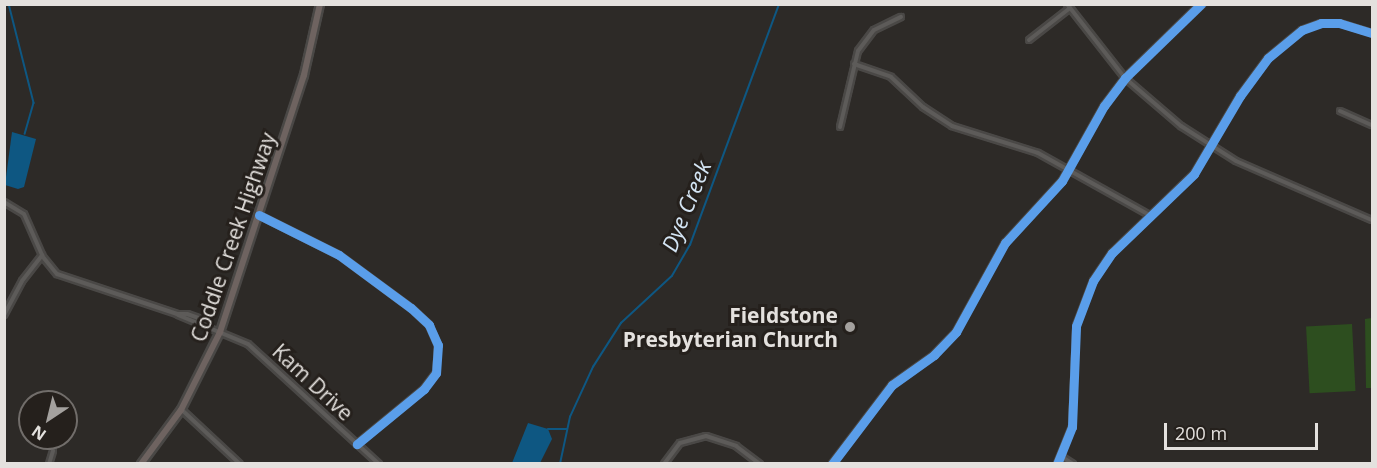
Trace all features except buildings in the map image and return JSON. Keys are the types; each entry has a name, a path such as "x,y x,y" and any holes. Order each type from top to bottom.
{"main road":[{"name":"Coddle Creek Highway","path":"141,464 181,410 220,332 304,75 320,4"}],"street":[{"path":"832,464 892,385 934,355 956,332 1005,243 1069,171 1098,114 1125,78 1198,5"},
{"path":"1029,40 1069,6 1125,78 1145,99 1213,148 1260,173 1372,220"},
{"path":"840,127 854,64 874,30 901,17"},
{"path":"1057,464 1062,457 1072,427 1074,349 1082,306 1112,253 1180,190 1213,148 1235,105 1259,69 1302,30 1339,22 1372,33"},
{"path":"854,64 891,77 923,107 952,126 974,136 1023,148 1151,216"},
{"path":"1340,111 1372,125"},
{"name":"Kam Drive","path":"4,201 24,214 42,255 63,277 177,315 185,321 210,328 248,344 379,464"},
{"path":"259,215 339,255 411,308 429,325 438,345 436,373 424,389 357,444"},
{"path":"4,315 22,281 42,255"},
{"path":"181,410 240,464"},
{"path":"664,464 680,443 706,436 736,446 760,464"},
{"path":"49,464 53,451"},
{"path":"1062,457 1073,464"}],"green space":[{"path":"1372,318 1372,388 1366,388 1365,319"},
{"path":"1352,324 1356,391 1310,393 1306,326"}],"water":[{"path":"12,132 36,139 24,187 18,189 5,185"},
{"path":"528,423 548,429 552,439 540,463 512,463"}],"waterway":[{"path":"9,4 34,103 25,134"},
{"name":"Dye Creek","path":"560,464 570,417 593,367 621,323 672,276 690,245 779,4"},
{"path":"548,429 567,429"}],"cycle path":[{"path":"832,464 892,385 934,355 956,332 1005,243 1062,181 1104,106 1125,78 1201,4"},
{"path":"1057,464 1072,427 1076,326 1093,281 1112,253 1194,174 1240,96 1268,58 1302,30 1321,23 1339,23 1372,33"},
{"path":"259,215 339,255 411,308 429,325 438,345 436,373 424,389 357,444"}],"place":[{"name":"Fieldstone Presbyterian Church","path":"850,327"}]}
